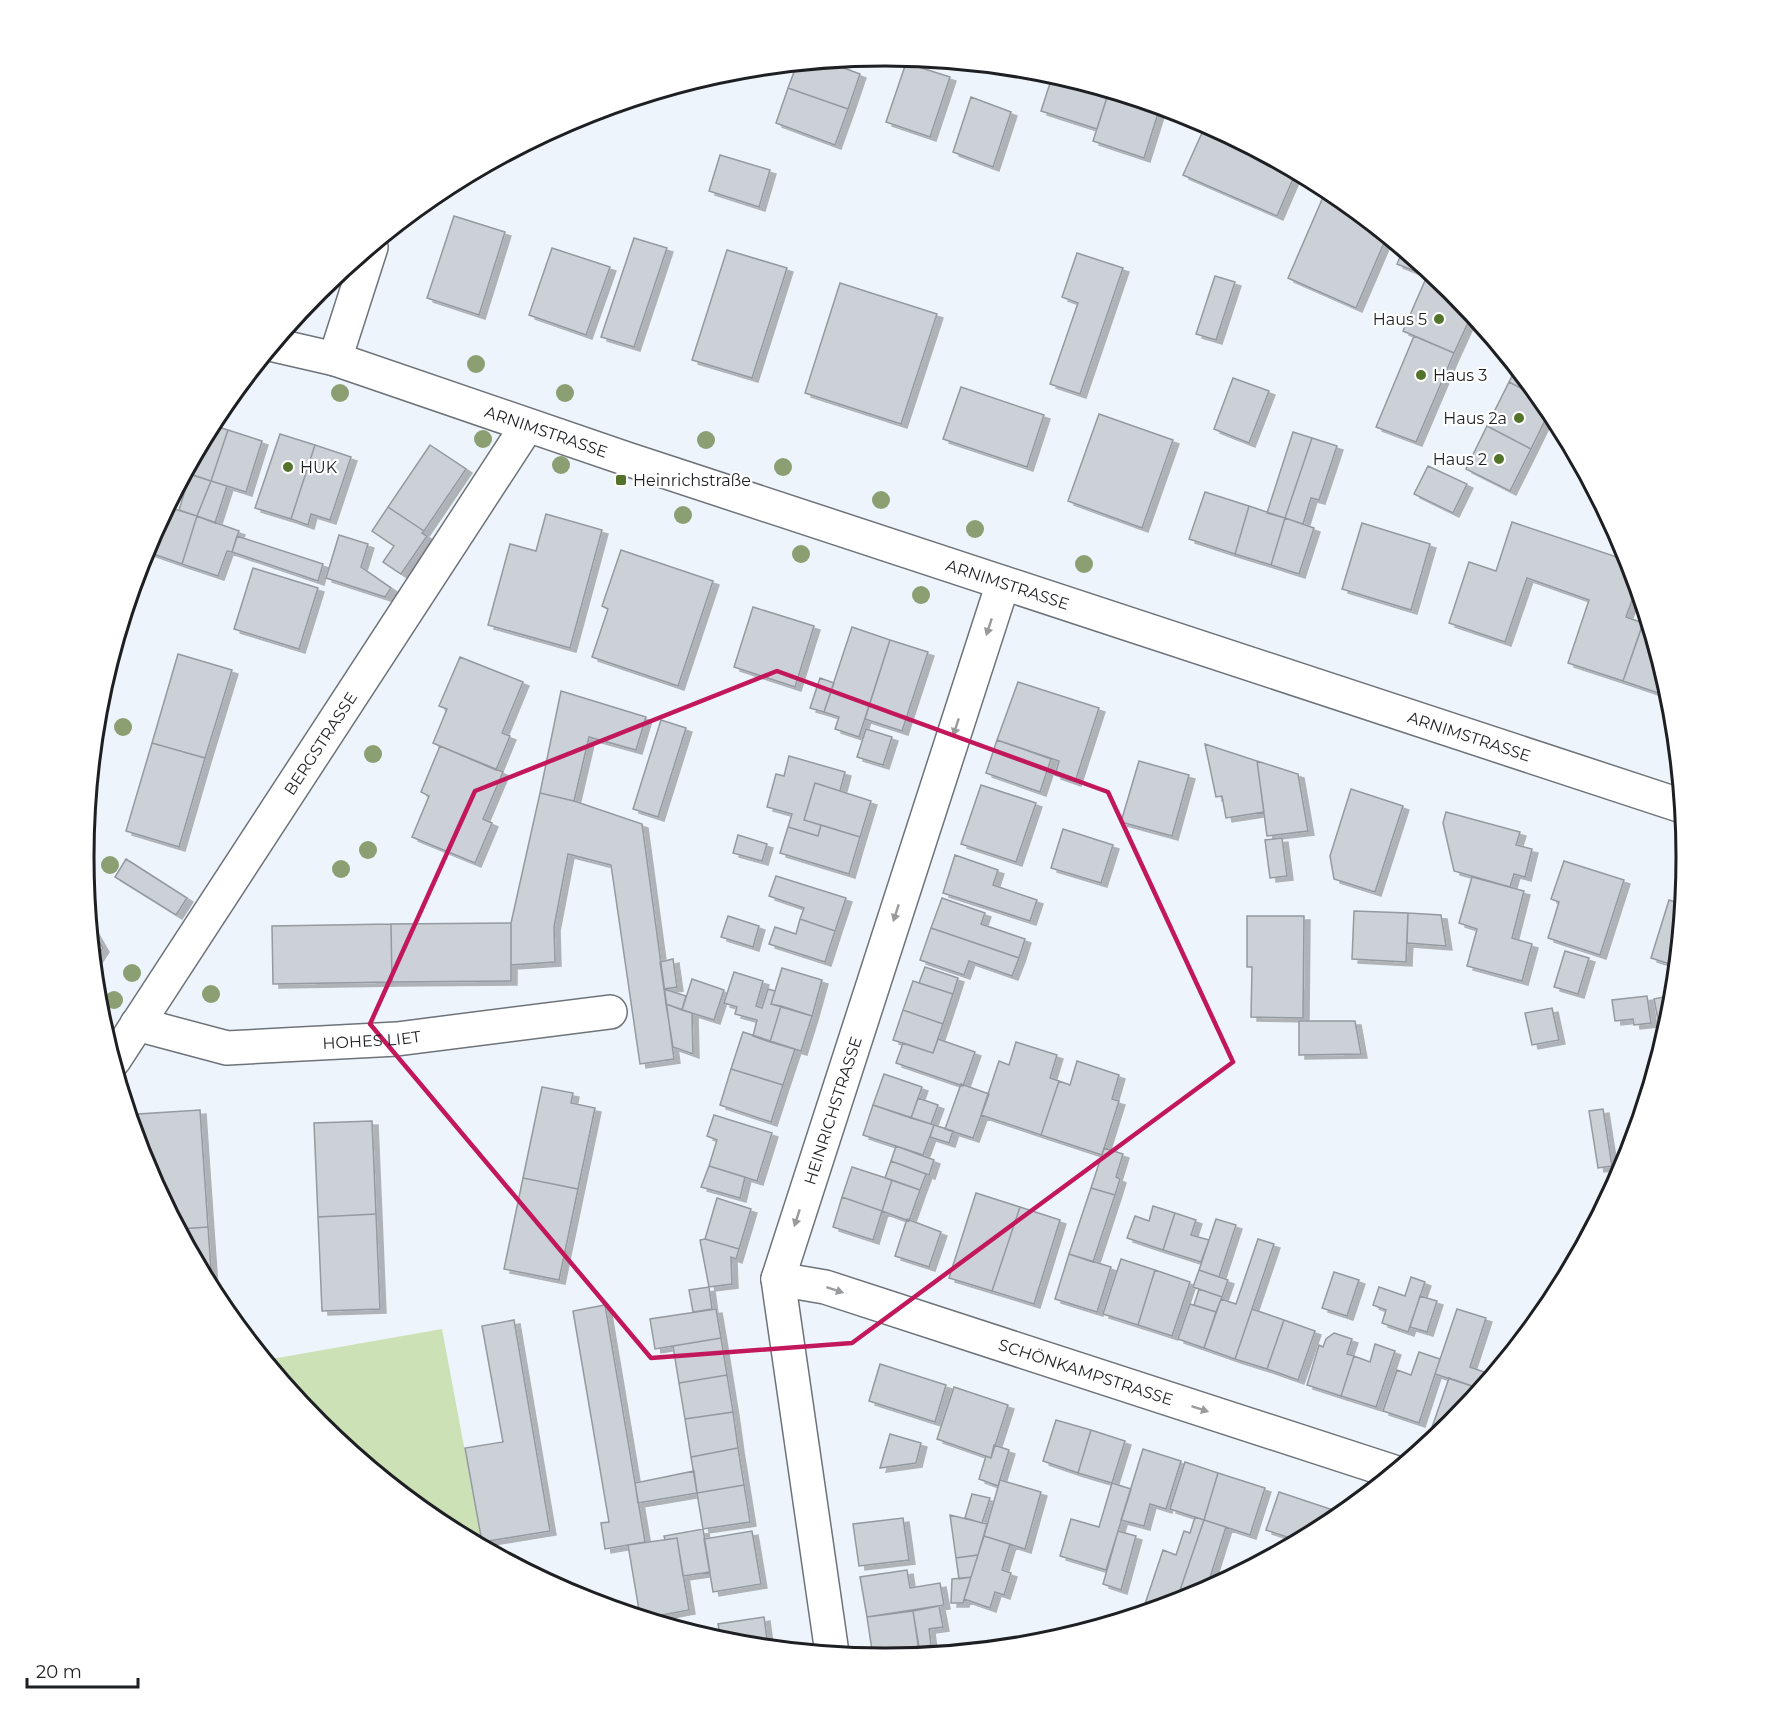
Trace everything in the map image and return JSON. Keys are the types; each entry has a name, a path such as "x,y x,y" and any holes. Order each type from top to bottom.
{"street":[{"path":"335,359 368,259"},
{"name":"ARNIMSTRASSE","path":"290,336 335,359"},
{"name":"ARNIMSTRASSE","path":"281,347 335,359 527,426 1675,804"},
{"name":"BERGSTRASSE","path":"119,1052 527,426"},
{"name":"HEINRICHSTRASSE","path":"831,1646 778,1279 1003,583"},
{"name":"HOHES LIET","path":"137,1024 227,1048 397,1039 610,1012"},
{"name":"SCHÖNKAMPSTRASSE","path":"778,1279 825,1287 1386,1469"}],"highlighted area":[{"path":"777,671 1108,792 1233,1062 852,1343 651,1358 370,1024 475,791"}],"green space":[{"path":"442,1329 481,1536 404,1485 364,1452 326,1416 274,1359"}],"building":[{"path":"905,67 920,67 950,77 930,137 886,122"},
{"path":"843,68 860,74 848,109 788,88 794,72"},
{"path":"1050,83 1107,98 1097,129 1041,111"},
{"path":"788,88 848,109 835,145 776,123"},
{"path":"971,97 1011,112 993,167 953,152"},
{"path":"1107,98 1158,115 1144,158 1093,141"},
{"path":"1202,133 1293,179 1277,216 1183,175"},
{"path":"720,155 770,170 759,207 709,191"},
{"path":"1323,198 1384,243 1356,308 1288,278"},
{"path":"454,216 505,232 479,315 427,298"},
{"path":"634,238 667,248 634,347 601,337"},
{"path":"552,248 610,267 586,335 529,315"},
{"path":"727,250 787,268 752,378 692,360"},
{"path":"1077,253 1123,268 1080,394 1050,384 1078,303 1062,297"},
{"path":"1400,256 1418,272 1397,264"},
{"path":"1215,276 1235,282 1216,340 1196,334"},
{"name":"Haus 5","path":"1425,280 1468,322 1454,353 1403,331"},
{"path":"840,283 937,314 901,424 805,393"},
{"name":"Haus 3","path":"1414,336 1454,353 1416,442 1376,427"},
{"path":"1513,375 1523,389 1509,382"},
{"path":"1233,378 1269,391 1249,443 1214,429"},
{"name":"Haus 2a","path":"1509,382 1523,389 1545,421 1531,449 1487,426"},
{"path":"961,387 1044,415 1027,467 943,439"},
{"path":"1099,414 1173,440 1142,528 1068,501"},
{"name":"Haus 2","path":"1487,426 1531,449 1510,491 1466,469"},
{"path":"222,428 228,430 211,481 193,475"},
{"path":"228,430 262,441 246,492 211,481"},
{"path":"1293,432 1312,438 1285,518 1267,513"},
{"path":"280,434 315,445 291,519 255,508"},
{"path":"1312,438 1337,446 1319,500 1311,498 1303,524 1285,518"},
{"path":"315,445 351,457 330,520 311,514 308,525 291,519"},
{"path":"430,445 466,469 424,531 388,507"},
{"path":"1428,466 1467,484 1453,513 1414,494"},
{"path":"193,475 211,481 197,516 179,510"},
{"path":"211,481 227,486 215,523 197,516"},
{"path":"1205,492 1249,506 1235,554 1189,539"},
{"path":"1249,506 1285,518 1271,565 1235,554"},
{"path":"388,507 424,531 422,533 427,536 401,574 383,562 394,546 372,531"},
{"path":"175,509 197,516 182,564 155,554"},
{"path":"546,514 602,530 570,648 488,625 510,544 536,551"},
{"path":"197,516 239,531 232,552 227,551 218,576 182,564"},
{"path":"1285,518 1314,528 1299,574 1271,565"},
{"path":"1512,522 1617,557 1633,598 1626,617 1641,622 1642,626 1623,681 1568,663 1589,600 1527,578 1505,642 1449,623 1469,562 1496,571"},
{"path":"1362,523 1430,544 1411,610 1342,589"},
{"path":"339,535 368,544 361,567 391,588 385,597 326,578"},
{"path":"237,536 323,564 318,581 232,552"},
{"path":"621,550 713,581 678,686 592,657 608,609 602,606"},
{"path":"253,568 318,588 299,649 234,629"},
{"path":"753,607 814,626 795,687 734,667"},
{"path":"1642,626 1659,693 1623,681"},
{"path":"852,627 890,640 859,737 835,729 839,717 824,712"},
{"path":"890,640 928,652 902,731 865,719"},
{"path":"178,654 232,670 205,758 152,743"},
{"path":"460,657 523,682 502,733 510,736 496,770 433,743 447,709 439,706"},
{"path":"820,678 834,683 824,712 810,708"},
{"path":"1018,682 1099,708 1075,782 1055,775 1059,761 997,740"},
{"path":"561,691 646,717 636,750 589,737 574,801 540,793"},
{"path":"661,720 686,728 658,817 633,809"},
{"path":"866,729 892,737 883,765 857,757"},
{"path":"997,740 1051,759 1040,792 986,773"},
{"path":"152,743 205,758 179,847 126,831"},
{"path":"1205,744 1257,761 1264,812 1226,818 1222,796 1216,797"},
{"path":"440,746 503,772 483,819 492,823 475,863 412,837 429,796 421,792"},
{"path":"789,756 845,772 840,791 815,783 804,820 821,825 818,836 788,827 792,814 767,807 776,774 784,776"},
{"path":"1139,761 1189,775 1172,836 1121,822"},
{"path":"1257,761 1298,774 1308,831 1267,836"},
{"path":"815,783 871,801 860,837 804,820"},
{"path":"981,785 1036,803 1016,862 961,844"},
{"path":"1351,789 1403,806 1375,892 1334,879 1330,856"},
{"path":"540,793 574,801 642,824 674,1059 640,1064 611,865 568,854 554,927 555,962 511,965 511,923"},
{"path":"1446,812 1520,832 1516,845 1532,849 1525,877 1514,874 1510,887 1454,871 1443,823"},
{"path":"821,825 860,837 849,874 780,853 788,827 818,836"},
{"path":"1063,829 1113,845 1101,883 1051,868"},
{"path":"738,835 767,844 762,861 733,853"},
{"path":"1282,838 1287,876 1270,878 1265,840"},
{"path":"955,855 998,870 993,885 1037,900 1030,921 943,893"},
{"path":"126,859 187,898 176,915 115,877"},
{"path":"1564,861 1624,880 1600,955 1548,938 1559,902 1551,899"},
{"path":"776,876 846,898 835,931 800,919 804,908 769,896"},
{"path":"1472,877 1524,891 1512,938 1532,944 1522,981 1467,966 1477,929 1459,923"},
{"path":"942,898 985,913 981,924 1025,939 1019,958 931,928"},
{"path":"1669,900 1675,902 1669,964 1651,958"},
{"path":"1354,911 1408,913 1406,962 1352,959"},
{"path":"1408,913 1441,915 1446,946 1407,943"},
{"path":"728,916 759,926 753,947 721,937"},
{"path":"1247,916 1304,916 1303,1018 1251,1017 1252,967 1247,967"},
{"path":"800,919 835,931 825,962 769,944 775,927 796,934"},
{"path":"511,923 511,981 392,982 391,924"},
{"path":"391,924 392,982 273,984 272,926"},
{"path":"931,928 1019,958 1012,976 969,961 964,975 920,960"},
{"path":"1565,951 1589,958 1578,994 1554,987"},
{"path":"673,959 677,987 664,989 660,962"},
{"path":"925,967 958,978 953,994 919,983"},
{"path":"782,968 822,980 812,1016 771,1004"},
{"path":"734,972 763,981 756,1006 762,1008 768,989 775,991 771,1004 781,1006 770,1042 753,1036 757,1020 735,1014 737,1007 724,1003"},
{"path":"692,979 724,990 714,1020 682,1010"},
{"path":"913,981 953,994 943,1024 903,1010"},
{"path":"664,989 686,996 682,1010 666,1004"},
{"path":"1647,996 1651,1023 1634,1025 1633,1019 1615,1021 1612,1000"},
{"path":"1663,997 1659,1022 1654,999"},
{"path":"666,1004 692,1013 693,1054 673,1047"},
{"path":"781,1006 812,1016 801,1051 770,1042"},
{"path":"1552,1008 1559,1040 1532,1045 1525,1013"},
{"path":"903,1010 943,1024 933,1053 893,1040"},
{"path":"1299,1021 1355,1021 1361,1054 1299,1055"},
{"path":"743,1032 795,1049 783,1085 731,1069"},
{"path":"938,1039 975,1052 963,1086 896,1063 903,1043 933,1053"},
{"path":"1016,1042 1057,1055 1050,1078 1059,1081 1041,1135 981,1115 999,1061 1009,1065"},
{"path":"1077,1061 1119,1075 1112,1099 1119,1101 1102,1155 1041,1135 1059,1081 1070,1085"},
{"path":"731,1069 783,1085 771,1122 720,1105"},
{"path":"884,1074 922,1087 911,1118 873,1105"},
{"path":"961,1084 989,1094 973,1138 945,1129"},
{"path":"542,1087 573,1093 571,1103 595,1108 578,1189 523,1178"},
{"path":"918,1098 938,1105 931,1124 911,1118"},
{"path":"873,1105 934,1125 923,1155 863,1135"},
{"path":"1603,1109 1612,1166 1598,1168 1589,1111"},
{"path":"200,1110 208,1227 187,1228 155,1160 138,1114"},
{"path":"714,1115 772,1133 757,1181 709,1166 717,1140 707,1136"},
{"path":"372,1121 376,1214 318,1217 314,1123"},
{"path":"934,1125 953,1131 949,1143 930,1137"},
{"path":"896,1146 934,1160 929,1175 891,1161"},
{"path":"1104,1148 1123,1154 1116,1177 1120,1179 1115,1195 1091,1188"},
{"path":"891,1161 926,1174 920,1190 885,1178"},
{"path":"709,1166 745,1177 740,1198 701,1187"},
{"path":"852,1167 892,1180 882,1211 842,1197"},
{"path":"523,1178 578,1189 559,1280 504,1269"},
{"path":"892,1180 920,1190 909,1221 882,1211"},
{"path":"1091,1188 1115,1195 1093,1262 1069,1254"},
{"path":"976,1193 1020,1207 992,1291 949,1278"},
{"path":"842,1197 882,1211 873,1240 833,1227"},
{"path":"717,1198 751,1209 739,1249 705,1239"},
{"path":"1153,1206 1175,1213 1163,1250 1127,1238 1135,1216 1149,1221"},
{"path":"1020,1207 1060,1220 1034,1304 992,1291"},
{"path":"1175,1213 1196,1220 1191,1235 1209,1240 1201,1262 1163,1250"},
{"path":"376,1214 380,1309 322,1311 318,1217"},
{"path":"907,1219 941,1232 929,1267 895,1256"},
{"path":"1216,1219 1236,1225 1219,1277 1199,1270"},
{"path":"208,1227 211,1269 200,1252 187,1228"},
{"path":"705,1239 739,1249 736,1259 731,1257 732,1284 709,1287 700,1240"},
{"path":"1258,1239 1274,1244 1235,1359 1204,1348 1221,1299 1236,1304"},
{"path":"1069,1254 1111,1267 1097,1312 1055,1299"},
{"path":"1121,1259 1155,1270 1138,1325 1103,1314"},
{"path":"1155,1270 1190,1282 1172,1336 1138,1325"},
{"path":"1199,1270 1228,1280 1222,1297 1193,1287"},
{"path":"1334,1272 1359,1280 1347,1316 1322,1308"},
{"path":"1411,1277 1425,1282 1408,1332 1382,1323 1386,1310 1373,1305 1379,1287 1405,1296"},
{"path":"709,1287 712,1309 693,1312 689,1290"},
{"path":"1199,1289 1222,1297 1216,1312 1194,1305"},
{"path":"1420,1296 1437,1301 1427,1332 1410,1327"},
{"path":"1190,1304 1216,1312 1204,1348 1178,1339"},
{"path":"605,1305 645,1542 605,1549 601,1523 609,1522 573,1311"},
{"path":"716,1309 721,1338 655,1349 650,1319"},
{"path":"1252,1309 1284,1320 1267,1369 1235,1359"},
{"path":"1457,1309 1486,1318 1470,1367 1485,1372 1480,1379 1473,1386 1435,1374"},
{"path":"514,1320 550,1531 488,1541 481,1536 465,1448 503,1442 482,1326"},
{"path":"1284,1320 1315,1331 1298,1380 1267,1369"},
{"path":"1334,1333 1352,1339 1347,1354 1354,1356 1341,1396 1307,1385 1319,1345 1323,1347 1326,1339"},
{"path":"721,1338 727,1375 679,1383 673,1346"},
{"path":"1375,1344 1395,1351 1376,1407 1341,1396 1354,1356 1370,1362"},
{"path":"1419,1352 1440,1359 1419,1423 1383,1411 1397,1370 1411,1375"},
{"path":"880,1364 946,1385 935,1422 869,1401"},
{"path":"727,1375 733,1412 685,1419 679,1383"},
{"path":"1449,1378 1473,1386 1445,1416 1432,1429"},
{"path":"954,1387 1008,1405 991,1458 937,1439"},
{"path":"733,1412 738,1448 691,1457 685,1419"},
{"path":"1056,1420 1091,1430 1078,1473 1043,1461"},
{"path":"1091,1430 1125,1441 1112,1483 1078,1473"},
{"path":"890,1434 921,1443 916,1463 880,1468"},
{"path":"994,1445 1009,1450 998,1486 979,1479 986,1456 991,1458"},
{"path":"738,1448 744,1485 697,1493 691,1457"},
{"path":"1143,1449 1181,1461 1166,1509 1150,1504 1144,1526 1121,1520"},
{"path":"1185,1462 1218,1473 1204,1520 1170,1509"},
{"path":"694,1471 697,1493 638,1503 635,1483"},
{"path":"1218,1473 1265,1488 1250,1535 1204,1520"},
{"path":"1000,1480 1041,1492 1025,1549 984,1536"},
{"path":"1112,1483 1131,1489 1106,1570 1060,1556 1071,1519 1099,1527"},
{"path":"744,1485 750,1522 703,1529 697,1493"},
{"path":"1279,1492 1332,1510 1288,1537 1266,1530"},
{"path":"972,1494 990,1498 982,1523 965,1518"},
{"path":"950,1515 987,1524 978,1555 956,1558"},
{"path":"1195,1517 1204,1520 1180,1591 1145,1604 1163,1550 1176,1555 1184,1531 1190,1533"},
{"path":"903,1518 909,1560 859,1566 853,1524"},
{"path":"1204,1520 1226,1527 1210,1578 1180,1591"},
{"path":"703,1529 710,1572 683,1576 677,1538 665,1540 664,1536"},
{"path":"752,1531 761,1584 713,1592 704,1539"},
{"path":"1118,1531 1136,1536 1121,1590 1103,1584"},
{"path":"984,1536 1010,1544 1002,1570 1011,1573 1004,1595 995,1592 990,1608 964,1599"},
{"path":"677,1538 689,1610 661,1615 639,1608 628,1545"},
{"path":"978,1555 971,1577 959,1579 956,1558"},
{"path":"907,1570 910,1588 940,1583 944,1605 867,1617 860,1577"},
{"path":"971,1577 963,1603 951,1603 952,1579"},
{"path":"939,1606 943,1627 929,1629 931,1645 919,1647 913,1611"},
{"path":"913,1611 918,1647 872,1647 867,1617"},
{"path":"764,1617 767,1639 719,1630 718,1624"}],"place":[{"name":"Haus 5","path":"1439,319"},
{"name":"Haus 3","path":"1421,375"},
{"name":"Haus 2a","path":"1519,418"},
{"name":"Haus 2","path":"1499,459"},
{"name":"HUK","path":"288,467"},
{"name":"Heinrichstraße","path":"621,480"}]}
